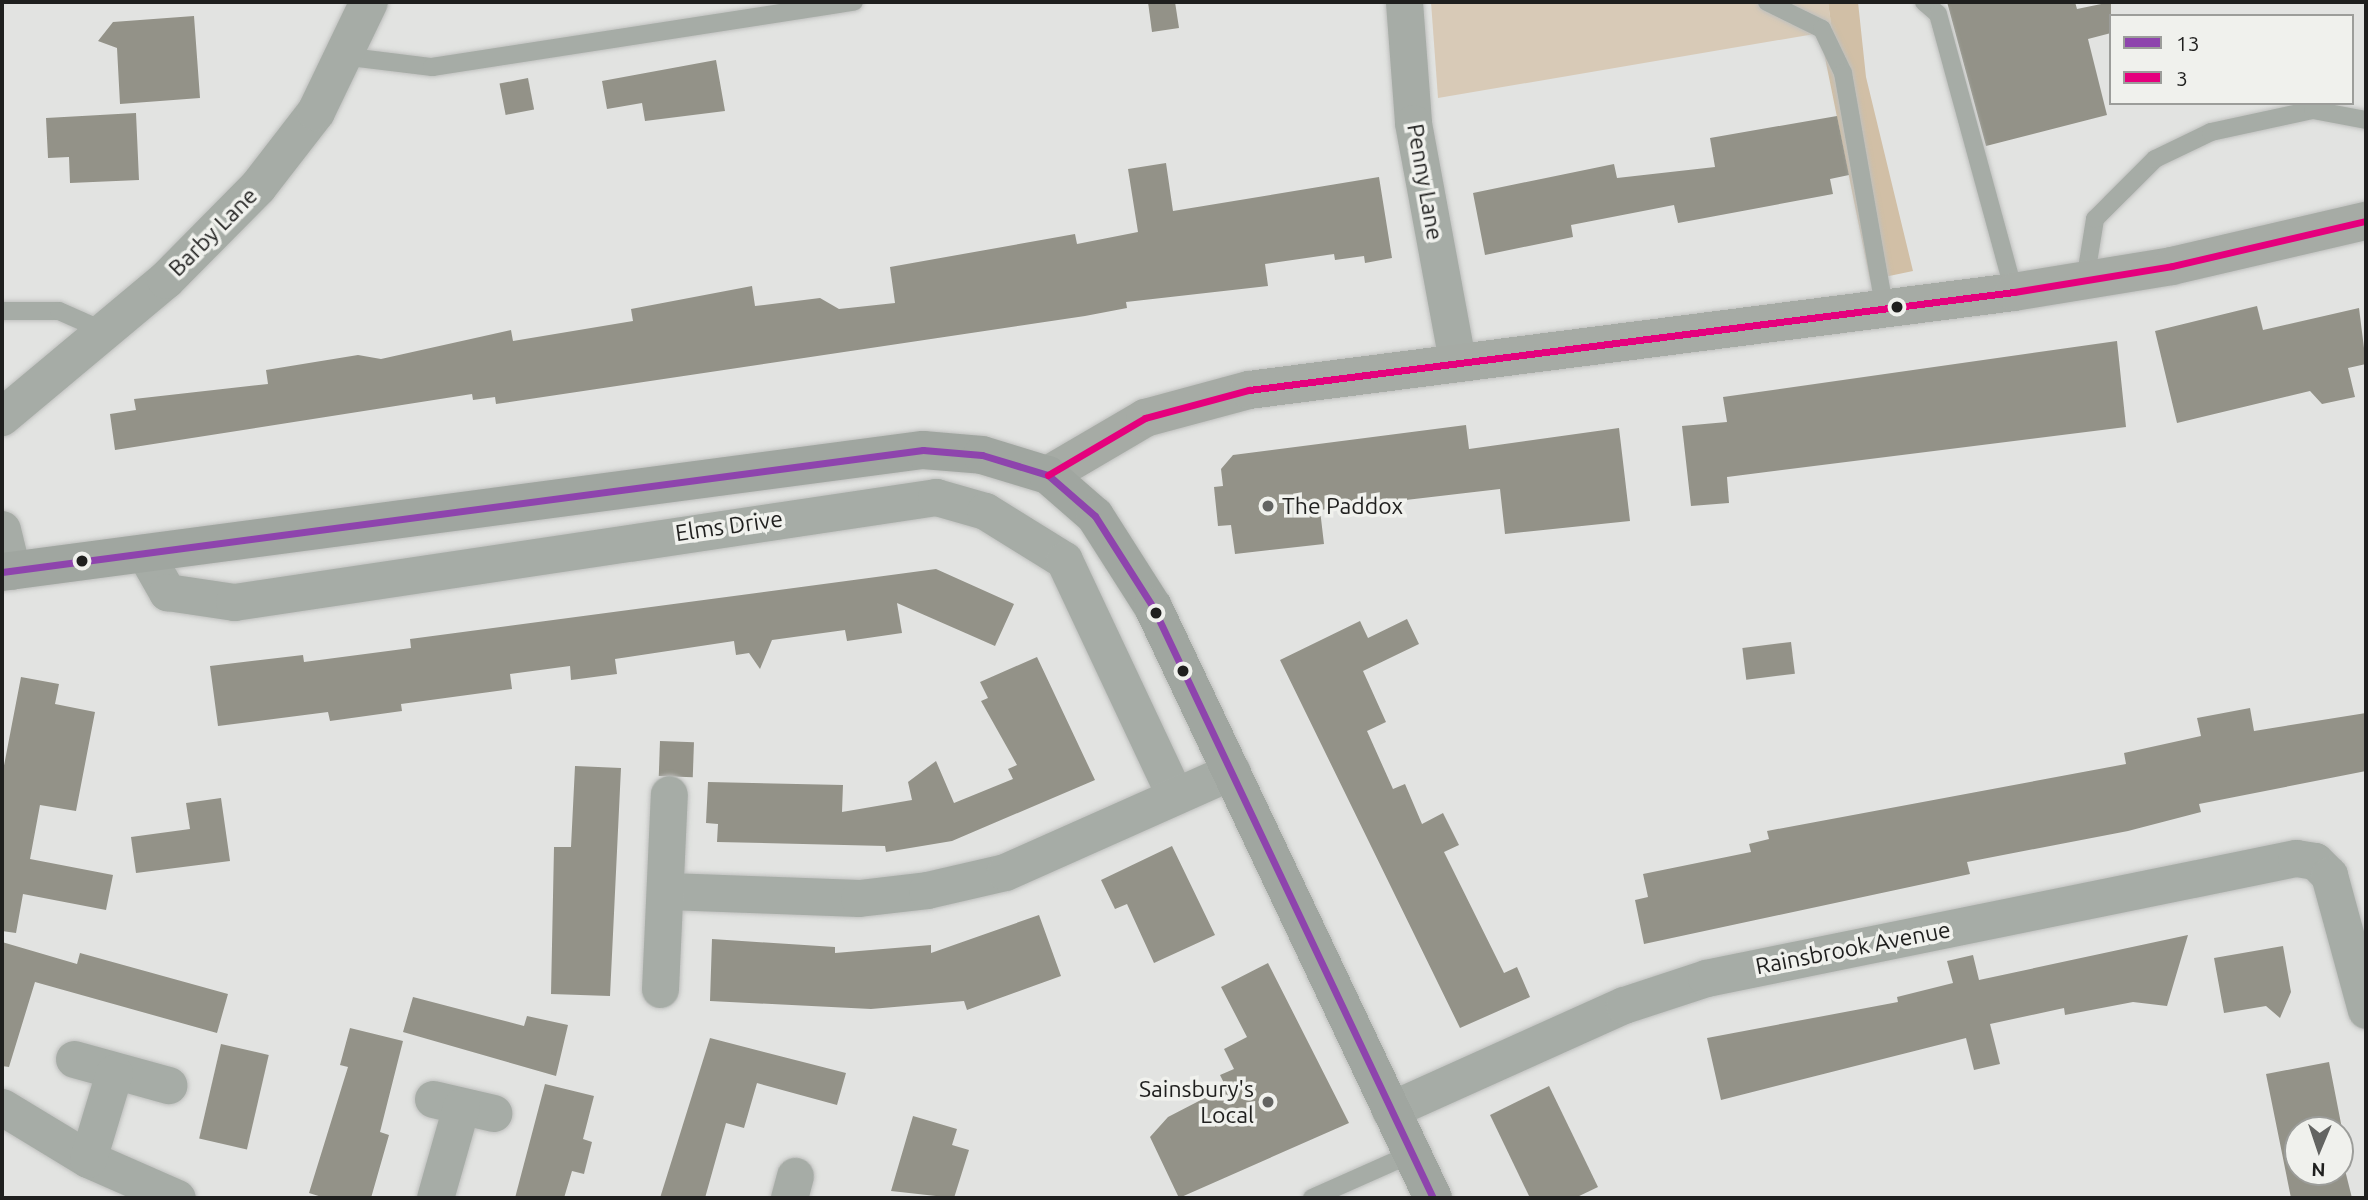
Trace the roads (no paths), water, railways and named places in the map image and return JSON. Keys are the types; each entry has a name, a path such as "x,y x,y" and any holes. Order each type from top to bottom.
{"highway":[{"path":"7,571 146,555 923,450 982,455 1048,475 1095,516 1153,607 1433,1198"}],"main road":[{"path":"1048,475 1145,418 1250,390 1457,360 1885,310 2014,292 2085,281 2366,221"}],"street":[{"name":"Barby Lane","path":"2,417 102,330 166,280 258,187 316,112 369,2"},
{"name":"Penny Lane","path":"1404,2 1413,123 1457,360"},
{"name":"Elms Drive","path":"146,555 167,592 234,602 936,497 985,511 1064,560 1174,794"},
{"path":"2,530 7,571"},
{"path":"668,891 859,898 927,890 1005,872 1174,794 1233,771"},
{"path":"660,989 668,891 669,794"},
{"name":"Rainsbrook Avenue","path":"1390,1110 1624,1005 1706,978 2296,858 2315,861 2329,875 2366,1010"},
{"path":"74,1059 114,1073 167,1085"},
{"path":"88,1159 114,1073"},
{"path":"435,1198 463,1106"},
{"path":"2,1108 88,1159 177,1198"}],"lane":[{"path":"342,56 432,67 854,2"},
{"path":"1767,2 1822,29 1843,73 1885,310"},
{"path":"1924,2 1938,13 2014,292"},
{"path":"2085,281 2095,219 2155,159 2211,132 2313,110 2366,120"},
{"path":"2,311 59,311 102,330"},
{"path":"1312,1198 1412,1154"}],"place":[{"name":"The Paddox","path":"1268,506"},
{"name":"Sainsbury's Local","path":"1268,1102"}]}
